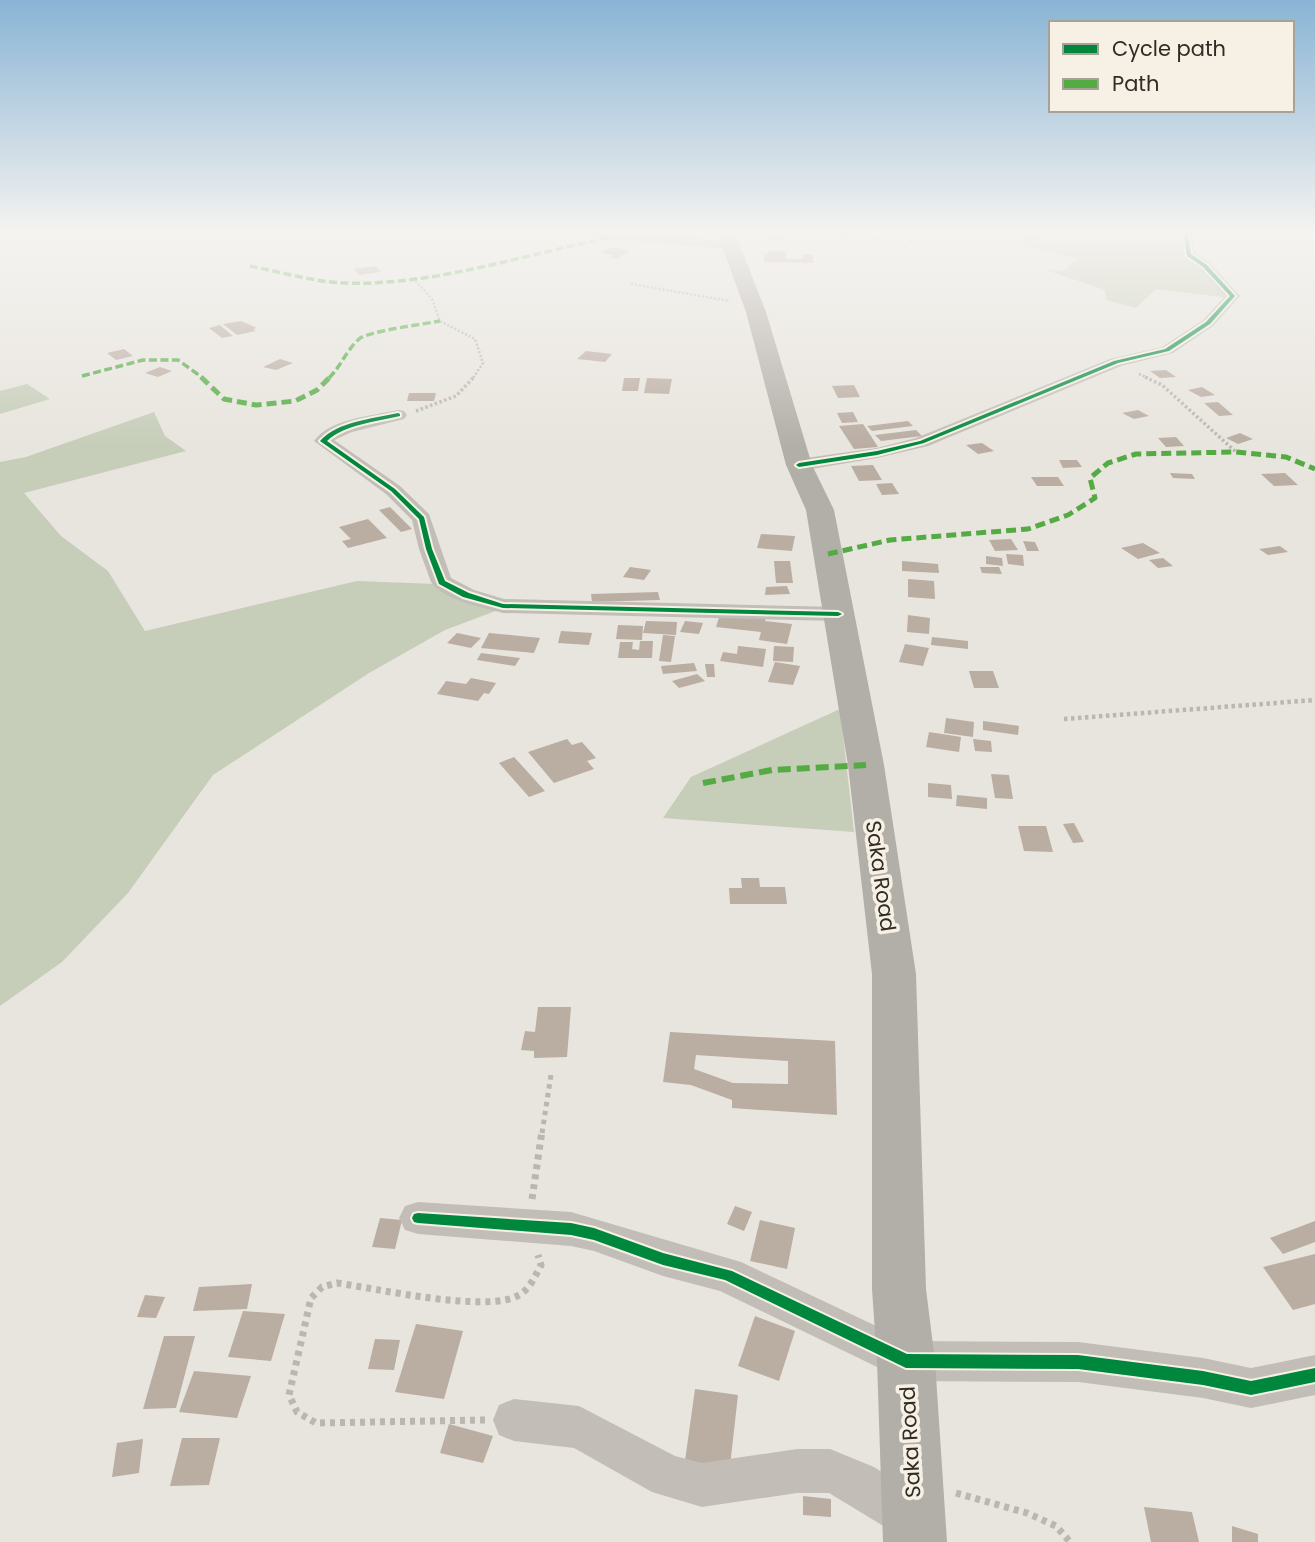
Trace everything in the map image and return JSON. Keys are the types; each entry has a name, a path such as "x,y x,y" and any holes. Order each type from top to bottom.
{"main road":[{"name":"Saka Road","path":"752,302 799,465 820,510 866,765 894,974 899,1289 906,1361 913,1514"}],"street":[{"path":"799,465 922,442 1116,362 1167,350 1208,323 1227,302"},
{"path":"398,415 337,431 325,436 323,441 394,490 422,518 429,549 442,582 466,595 503,606 838,614"},
{"path":"418,1218 594,1234 663,1259 727,1275 906,1361 1077,1362 1203,1378 1251,1388 1315,1375"},
{"path":"514,1420 579,1427 668,1476 702,1485 797,1471 831,1471 913,1514"}],"path":[{"path":"398,415 453,401 471,383 483,363 475,339 440,321 433,302"},
{"path":"735,302 753,305"},
{"path":"1116,362 1162,385 1236,452"},
{"path":"1064,719 1315,700"},
{"path":"514,1420 316,1423 297,1412 289,1395 311,1298 322,1287 337,1283 475,1302 516,1297 530,1285 541,1265 528,1226 551,1075"},
{"path":"913,1514 1027,1513 1056,1526 1070,1542"}],"green space":[{"path":"1113,302 1142,302 1136,308"},
{"path":"27,384 50,399 0,414 0,391"},
{"path":"154,412 165,436 186,451 24,493 61,536 108,571 145,631 357,581 435,584 501,609 445,630 369,673 213,775 128,893 62,962 0,1006 0,462 26,457"},
{"path":"840,709 854,832 663,818 691,777"}],"building":[{"path":"241,321 257,328 253,329 256,331 237,335 223,324"},
{"path":"220,325 233,336 222,338 209,328"},
{"path":"124,349 133,356 116,360 107,353"},
{"path":"586,351 612,354 605,362 577,359"},
{"path":"280,359 293,363 276,370 263,367"},
{"path":"160,367 172,371 158,377 145,373"},
{"path":"1166,370 1176,377 1160,378 1150,371"},
{"path":"624,378 640,378 638,391 622,391"},
{"path":"647,378 672,379 669,394 644,393"},
{"path":"854,385 860,397 838,398 832,386"},
{"path":"1202,387 1215,395 1201,397 1188,390"},
{"path":"409,393 436,393 434,401 407,401"},
{"path":"1218,402 1233,415 1219,416 1204,403"},
{"path":"1138,410 1149,416 1134,419 1122,413"},
{"path":"853,412 858,422 842,423 837,413"},
{"path":"908,421 913,426 872,431 867,426"},
{"path":"863,424 878,447 854,449 839,426"},
{"path":"916,430 922,436 881,441 875,435"},
{"path":"1240,433 1253,439 1238,444 1226,438"},
{"path":"1176,437 1184,446 1166,447 1158,438"},
{"path":"982,443 994,451 978,454 966,445"},
{"path":"1059,460 1077,460 1082,467 1063,468"},
{"path":"873,465 882,480 859,481 851,466"},
{"path":"1170,473 1192,474 1195,479 1173,478"},
{"path":"1285,473 1298,485 1274,486 1261,474"},
{"path":"1031,477 1058,477 1064,486 1037,486"},
{"path":"892,483 899,494 882,495 876,484"},
{"path":"390,507 412,529 401,532 379,510"},
{"path":"368,519 387,538 348,548 342,541 351,539 339,527"},
{"path":"761,534 795,536 792,551 757,548"},
{"path":"1011,539 1018,550 995,551 989,540"},
{"path":"1023,541 1035,542 1039,551 1027,551"},
{"path":"1143,543 1160,553 1138,559 1121,548"},
{"path":"1280,546 1288,552 1268,555 1259,549"},
{"path":"1006,554 1023,555 1024,566 1008,564"},
{"path":"986,556 1002,558 1003,566 986,564"},
{"path":"1163,558 1173,566 1158,568 1149,560"},
{"path":"774,561 790,561 793,583 776,583"},
{"path":"902,561 938,564 939,573 902,571"},
{"path":"630,567 651,570 644,580 623,577"},
{"path":"980,567 999,567 1002,574 982,573"},
{"path":"908,579 934,581 935,599 908,597"},
{"path":"787,586 790,594 765,595 766,587"},
{"path":"658,592 660,600 592,602 591,594"},
{"path":"721,611 766,616 765,621 792,624 787,644 759,640 761,632 716,627"},
{"path":"908,615 930,618 929,634 907,632"},
{"path":"646,621 677,622 676,635 643,633"},
{"path":"685,621 703,623 699,634 680,632"},
{"path":"618,625 643,626 642,640 616,639"},
{"path":"561,631 592,633 589,645 558,643"},
{"path":"457,633 481,638 471,648 447,643"},
{"path":"489,633 540,638 534,653 481,648"},
{"path":"663,635 675,636 671,662 659,661"},
{"path":"932,637 968,641 968,649 931,645"},
{"path":"640,641 653,641 652,658 618,658 620,642 633,642 632,649 639,650"},
{"path":"905,644 929,648 923,666 899,662"},
{"path":"738,646 766,649 763,667 720,661 723,652 737,654"},
{"path":"774,646 794,647 793,662 773,661"},
{"path":"481,653 520,658 515,666 477,660"},
{"path":"775,662 800,666 793,685 768,682"},
{"path":"694,663 697,671 663,674 661,666"},
{"path":"705,664 714,664 715,677 707,677"},
{"path":"969,671 993,671 999,688 974,688"},
{"path":"697,674 705,681 679,688 672,681"},
{"path":"471,678 496,683 489,694 484,693 478,701 437,694 446,681 466,684"},
{"path":"946,718 974,722 973,737 944,733"},
{"path":"983,721 1019,726 1018,735 983,730"},
{"path":"929,732 961,737 959,752 926,747"},
{"path":"567,739 572,745 582,742 596,758 587,761 594,769 554,783 528,752"},
{"path":"973,739 991,741 992,752 975,751"},
{"path":"514,757 545,791 529,797 499,763"},
{"path":"991,774 1009,775 1013,799 995,798"},
{"path":"928,783 951,785 952,799 928,797"},
{"path":"957,795 987,798 987,809 956,806"},
{"path":"1074,823 1084,842 1073,843 1063,824"},
{"path":"1018,826 1046,826 1053,852 1024,851"},
{"path":"741,878 759,878 760,887 785,887 787,904 730,904 729,888 742,888"},
{"path":"538,1007 571,1007 567,1057 534,1058 534,1051 521,1050 525,1031 535,1032"},
{"path":"670,1032 835,1041 837,1115 732,1108 732,1100 691,1085 663,1082","holes":["696,1055 788,1061 788,1084 733,1083 694,1069"]},
{"path":"735,1206 752,1212 744,1231 727,1224"},
{"path":"380,1218 402,1220 395,1249 372,1247"},
{"path":"760,1220 795,1228 787,1269 750,1261"},
{"path":"1315,1221 1315,1242 1283,1254 1270,1238"},
{"path":"1315,1254 1315,1304 1293,1310 1263,1267"},
{"path":"252,1284 247,1309 193,1311 199,1287"},
{"path":"145,1295 165,1297 156,1318 137,1317"},
{"path":"243,1311 285,1314 271,1361 228,1357"},
{"path":"755,1316 795,1331 779,1381 738,1366"},
{"path":"416,1324 463,1331 444,1399 395,1392"},
{"path":"164,1336 195,1336 176,1408 143,1409"},
{"path":"375,1339 400,1340 394,1370 368,1369"},
{"path":"194,1371 251,1376 237,1418 179,1412"},
{"path":"695,1389 738,1395 729,1475 684,1468"},
{"path":"449,1424 493,1436 483,1463 440,1453"},
{"path":"182,1438 220,1438 209,1485 170,1486"},
{"path":"143,1439 139,1473 112,1477 117,1443"},
{"path":"803,1496 831,1499 831,1517 803,1515"},
{"path":"1144,1507 1192,1512 1199,1542 1151,1542"},
{"path":"1232,1526 1258,1534 1258,1542 1232,1542"}],"marked path":[{"path":"82,376 143,360 178,360 192,368 224,399 256,405 295,401 317,390 336,371 344,355 362,336 440,321"},
{"path":"828,554 890,540 1028,529 1068,515 1095,498 1090,478 1108,463 1136,454 1236,452 1286,457 1315,469"},
{"path":"703,783 772,770 866,765"}],"cycle path":[{"path":"799,465 877,453 922,442 1116,362 1167,350 1208,323 1227,302"},
{"path":"398,415 346,428 323,441 393,490 422,518 429,549 442,582 466,595 503,606 838,614"},
{"path":"418,1218 571,1229 594,1234 663,1259 727,1275 906,1361 1078,1362 1203,1378 1251,1388 1315,1375"}]}
